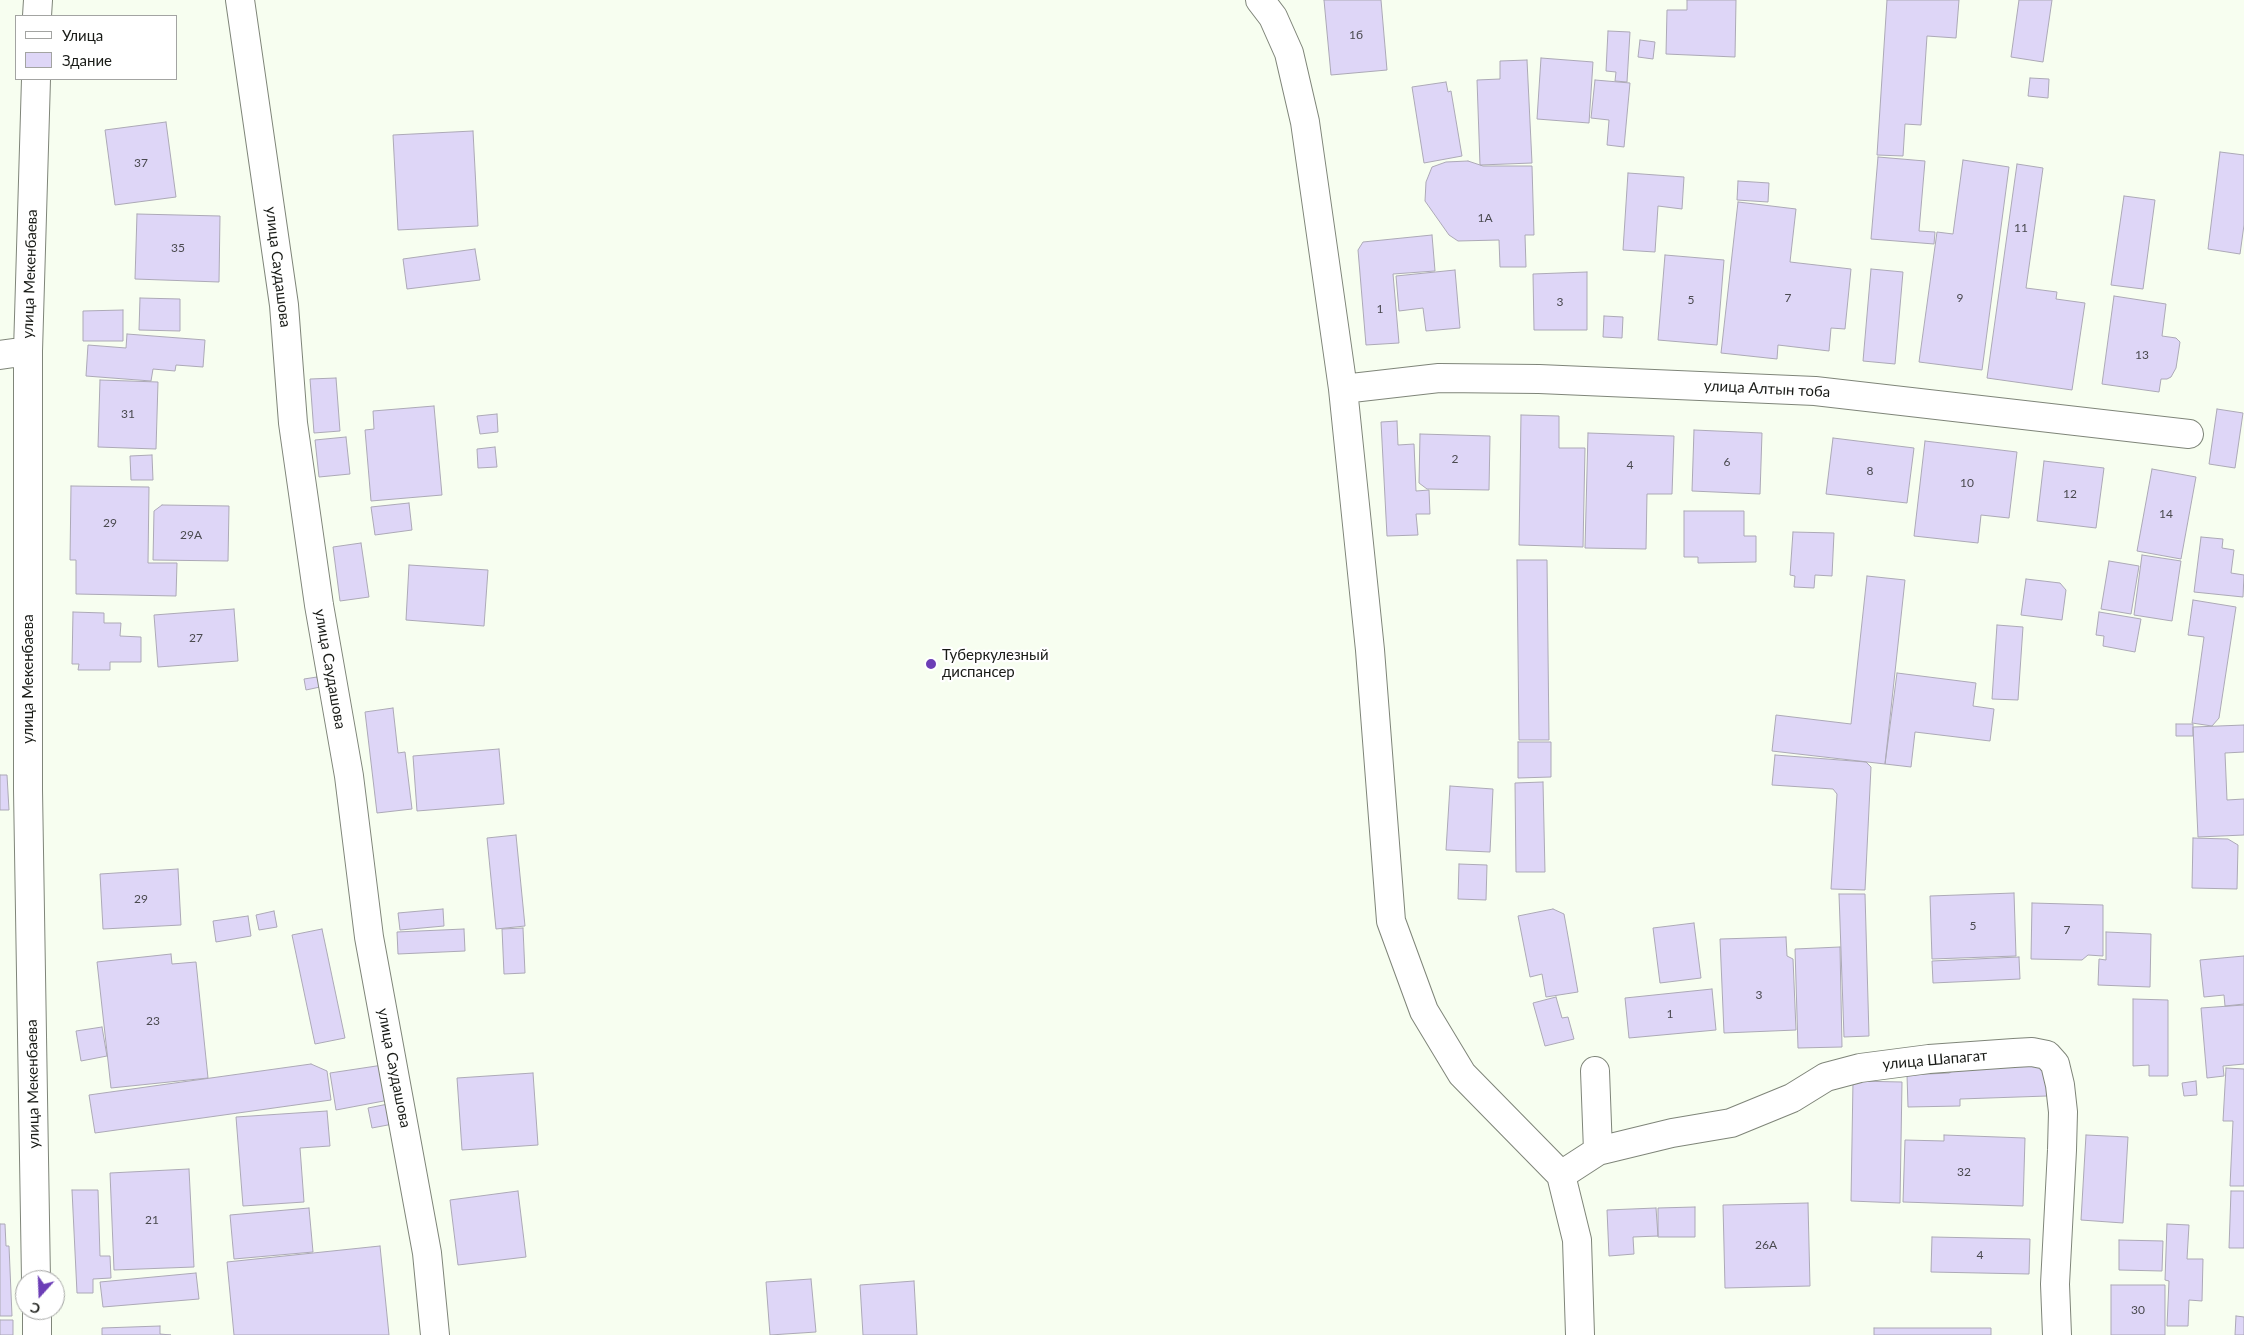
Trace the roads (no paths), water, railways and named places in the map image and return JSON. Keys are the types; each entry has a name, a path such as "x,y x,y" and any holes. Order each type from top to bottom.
{"street":[{"path":"37,15 38,0"},
{"name":"улица Саудашова","path":"240,0 284,305 292,422 316,586 349,776 369,937 427,1253 435,1335"},
{"path":"1260,0 1273,16 1289,53 1305,122 1343,389 1370,650 1391,920 1424,1011 1462,1074 1561,1175 1577,1240 1580,1335"},
{"name":"улица Мекенбаева","path":"36,80 28,351 28,790 36,1270"},
{"path":"0,355 28,351"},
{"name":"улица Алтын тоба","path":"1343,389 1440,378 1539,378 1815,391 2189,434"},
{"name":"улица Шапагат","path":"1561,1175 1598,1151 1672,1133 1731,1123 1792,1098 1826,1077 1860,1068 1928,1059 2014,1053 2032,1052 2047,1056 2055,1064 2060,1086 2062,1112 2055,1284 2057,1335"},
{"path":"1595,1071 1598,1151"},
{"path":"37,1320 38,1335"}],"place":[{"name":"Туберкулезный диспансер","path":"931,664"}]}
